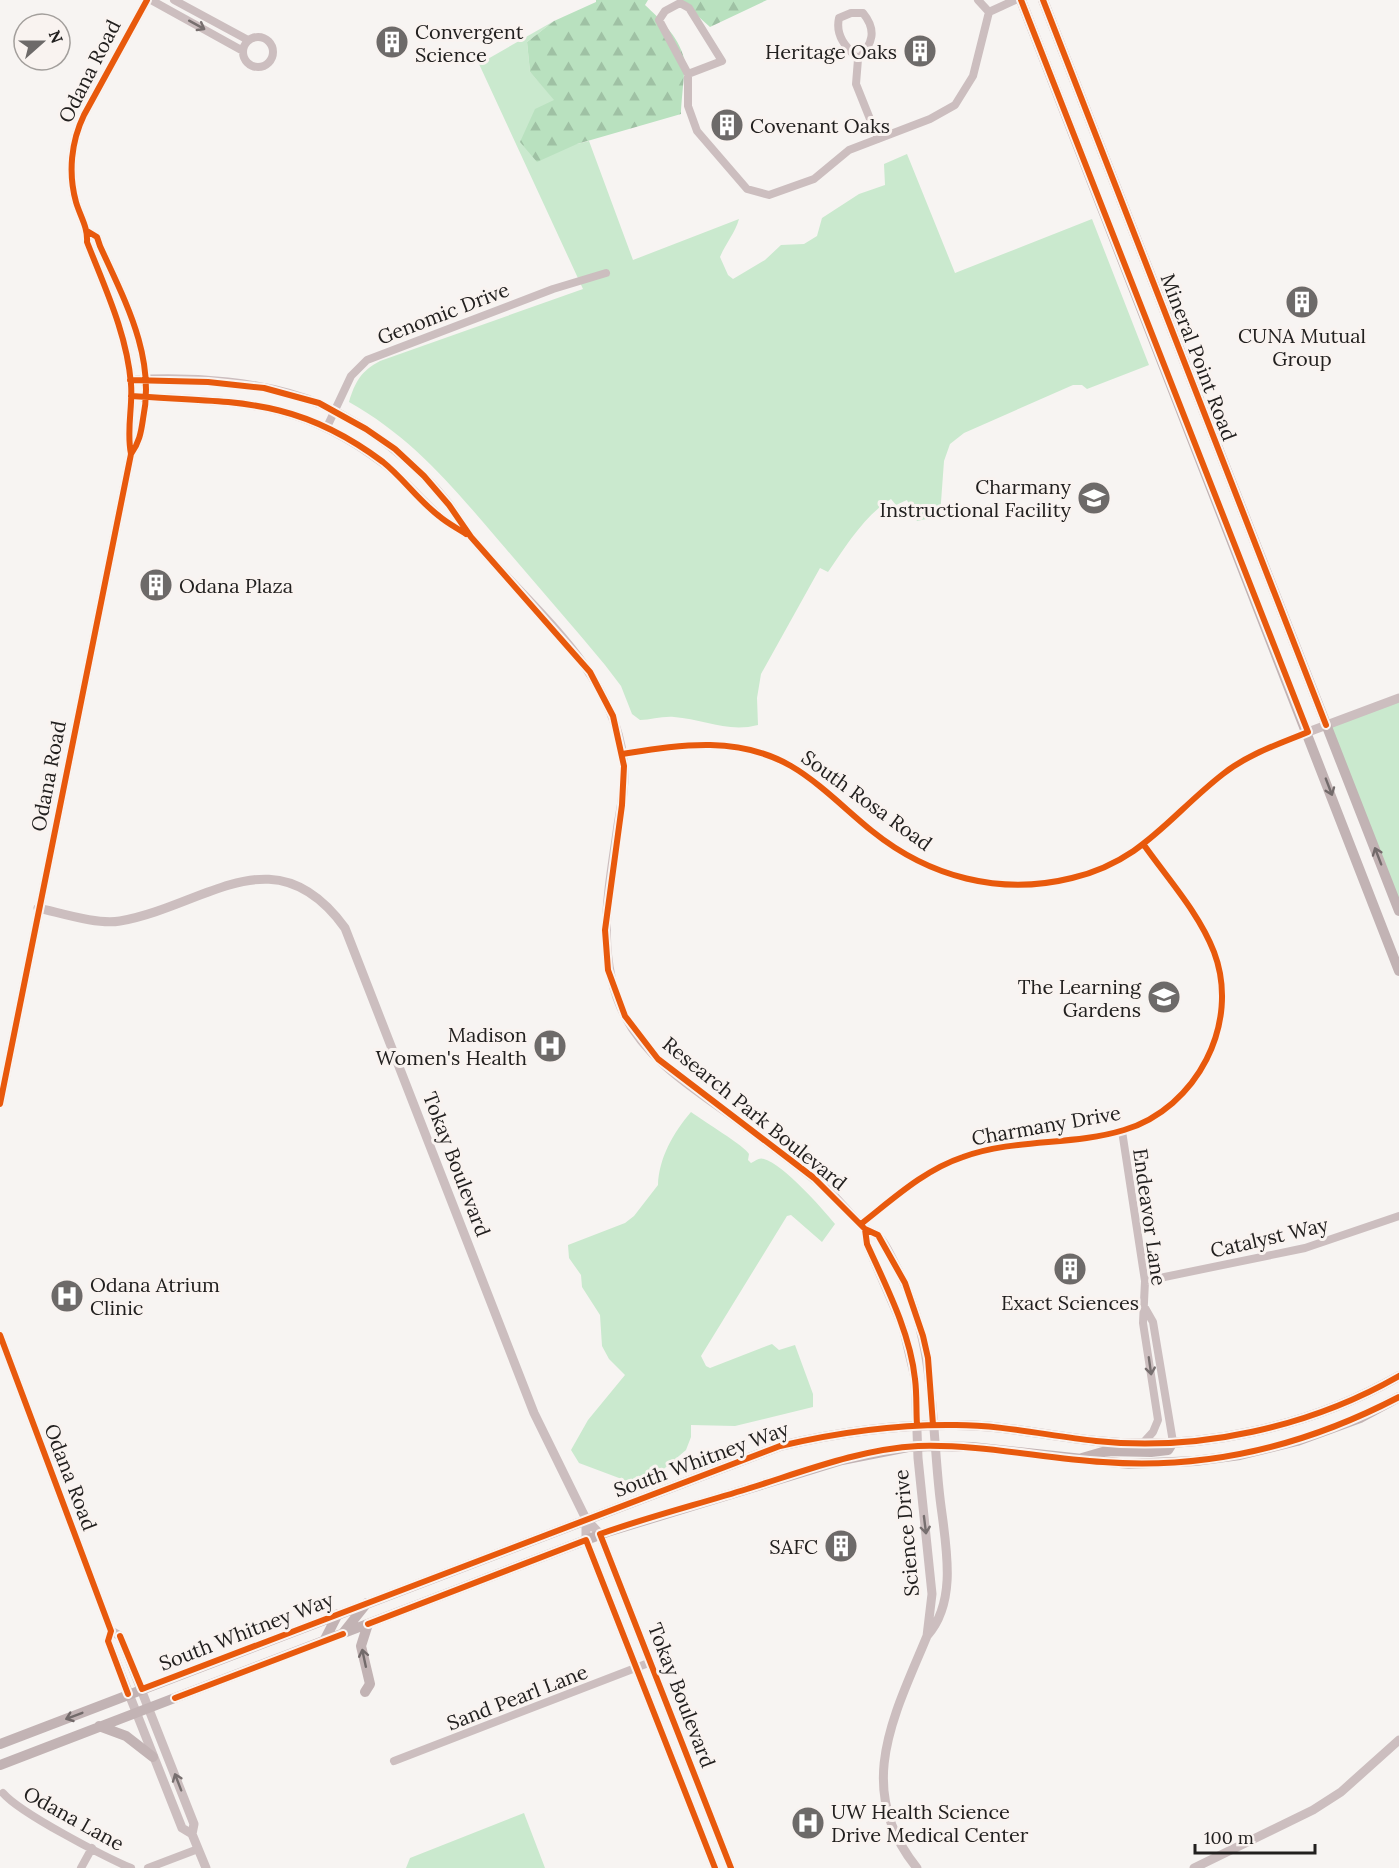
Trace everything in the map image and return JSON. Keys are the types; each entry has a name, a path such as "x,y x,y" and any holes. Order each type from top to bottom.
{"main road":[{"name":"Mineral Point Road","path":"1021,0 1308,732 1399,971"},
{"name":"Mineral Point Road","path":"1043,0 1399,911"},
{"name":"South Whitney Way","path":"0,1744 780,1446 850,1431 917,1425 984,1426 1097,1441 1143,1443 1198,1440 1276,1426 1346,1402 1399,1376"},
{"name":"South Whitney Way","path":"0,1765 600,1534 842,1460 918,1446 972,1447 1129,1464 1240,1455 1332,1429 1399,1397"},
{"path":"1076,1460 1106,1451 1168,1450 1173,1442"},
{"path":"343,1634 368,1602"},
{"path":"324,1641 338,1614"},
{"path":"365,1692 370,1684 362,1646 368,1624"},
{"path":"99,1726 126,1736 153,1757"}],"street":[{"path":"149,0 243,51 247,62 255,66 265,65 272,59 273,49 269,41 260,37 248,40 174,0"},
{"name":"Odana Road","path":"0,1104 130,454 128,440 131,396 123,337 87,242 87,231 77,203 72,174 78,128 149,0"},
{"path":"978,0 988,12"},
{"path":"988,12 1015,0"},
{"path":"688,75 722,61 689,8 680,3 665,11 659,20 688,75 688,106 697,131 747,189 769,195 814,179 849,150 930,119 955,105 973,76 988,12"},
{"path":"858,59 843,43 837,27 839,18 851,13 863,13 870,21 873,32 869,48 858,59 856,84 878,139"},
{"path":"243,51 248,40"},
{"name":"Odana Road","path":"87,231 97,237 130,310 141,346 146,397 139,443 130,454"},
{"name":"Genomic Drive","path":"327,427 351,376 368,360 554,289 606,273"},
{"name":"Research Park Boulevard","path":"130,380 146,379 264,388 295,395 334,411 366,429 410,462 449,505 471,537 590,672 610,709 622,754 622,805 609,890 605,948 612,984 626,1017 658,1059 814,1178 863,1227 878,1235 914,1305 928,1358 933,1425"},
{"name":"Research Park Boulevard","path":"131,396 254,404 288,412 327,427 356,443 383,463 437,515 471,537"},
{"name":"South Rosa Road","path":"622,754 684,744 709,743 735,746 765,755 790,765 909,857 946,873 986,883 1025,885 1072,878 1105,866 1144,845 1235,765 1308,732 1399,698"},
{"name":"Charmany Drive","path":"863,1227 923,1177 963,1157 997,1148 1122,1131 1164,1110 1189,1087 1212,1048 1222,1005 1221,979 1209,940 1144,845"},
{"name":"Tokay Boulevard","path":"38,908 80,918 118,922 247,880 279,879 308,890 328,905 345,928 534,1413 586,1519 600,1534 730,1868"},
{"name":"Endeavor Lane","path":"1122,1131 1145,1281 1143,1323 1158,1420 1153,1432 1143,1443"},
{"name":"Catalyst Way","path":"1145,1281 1305,1248 1399,1216"},
{"path":"863,1227 867,1244 903,1327 911,1355 915,1378 917,1425"},
{"name":"Endeavor Lane","path":"1145,1308 1153,1322 1173,1442"},
{"name":"Odana Road","path":"0,1335 111,1631 108,1641 128,1694 182,1828 192,1834 206,1868"},
{"name":"Science Drive","path":"917,1425 932,1594 927,1636 894,1715 887,1738 883,1768 888,1812 899,1840 917,1868"},
{"name":"Science Drive","path":"927,1636 936,1625 946,1577 947,1552 933,1425"},
{"name":"Tokay Boulevard","path":"586,1519 586,1540 715,1868"},
{"name":"Odana Road","path":"111,1631 120,1636 142,1689 195,1824 192,1834"},
{"name":"Sand Pearl Lane","path":"394,1761 651,1662"},
{"path":"1194,1868 1312,1810 1341,1792 1399,1740"},
{"name":"Odana Lane","path":"3,1793 14,1804 131,1868"},
{"path":"81,1868 92,1848"},
{"path":"148,1868 198,1849"}],"green space":[{"path":"596,0 648,0 645,5 673,36 684,58 681,114 577,144 537,162 520,142 535,109 554,100 530,72 527,42 554,21"},
{"path":"680,0 767,0 710,27"},
{"path":"554,21 527,42 530,72 555,100 577,144 589,141 633,260 739,219 720,257 728,275 733,279 765,260 781,245 804,244 817,236 822,218 859,194 885,185 884,164 907,154 955,273 1092,219 1149,365 1087,389 1082,385 1073,385 964,433 950,444 944,461 940,516 917,521 907,500 896,505 891,499 872,514 856,532 828,572 820,568 761,674 757,698 758,725 726,727 674,717 640,720 632,714 621,686 605,665 448,483 393,431 349,402 360,378 380,361 583,289 479,64"},
{"path":"1399,698 1399,911 1326,725"},
{"path":"691,1112 746,1151 751,1163 762,1159 782,1169 802,1187 835,1224 822,1242 791,1215 787,1216 701,1356 706,1366 710,1368 772,1344 779,1350 795,1345 813,1394 813,1407 735,1426 691,1425 691,1437 686,1450 652,1479 635,1484 579,1463 571,1450 588,1420 625,1375 609,1359 602,1346 600,1315 582,1287 581,1275 569,1258 568,1245 625,1223 634,1216 658,1185 661,1165 668,1146 678,1128"},
{"path":"524,1813 545,1868 406,1868 410,1858"}],"cycle path":[{"path":"0,1104 131,454 129,365 120,329 87,242 85,226 76,202 72,180 72,158 76,136 84,115 147,0"},
{"path":"622,754 708,745 729,746 771,756 802,773 872,831 917,860 941,871 966,878 1018,885 1072,878 1118,860 1137,849 1233,767 1264,750 1308,732 1021,0"},
{"path":"1043,0 1326,725"},
{"path":"87,231 97,237 128,309 142,352 146,396 140,433 131,454"},
{"path":"130,380 208,382 264,388 319,403 366,429 395,449 424,476 449,505 471,537 590,672 613,716 624,766 622,805 605,930 608,970 625,1016 658,1059 814,1178 865,1229 878,1235 905,1283 923,1336 928,1358 933,1425"},
{"path":"131,396 201,400 263,407 292,414 321,425 383,462 431,510 466,534"},
{"path":"861,1224 922,1177 963,1157 1003,1147 1084,1138 1124,1130 1150,1119 1173,1103 1192,1083 1217,1034 1222,1007 1221,979 1214,952 1200,924 1144,845"},
{"path":"865,1229 867,1244 903,1327 908,1344 915,1379 917,1425"},
{"path":"0,1335 111,1631 108,1641 128,1694"},
{"path":"120,1636 142,1689 780,1446 867,1430 933,1425 974,1425 1096,1441 1135,1443 1174,1443 1213,1439 1291,1422 1365,1394 1399,1376"},
{"path":"731,1868 600,1534 831,1462 896,1448 941,1446 1103,1462 1180,1462 1218,1458 1292,1441 1329,1429 1399,1397"},
{"path":"368,1624 586,1540 715,1868"},
{"path":"175,1698 343,1634"}],"place":[{"name":"Convergent Science","path":"392,42"},
{"name":"Heritage Oaks","path":"920,51"},
{"name":"Covenant Oaks","path":"727,125"},
{"name":"CUNA Mutual Group","path":"1302,302"},
{"name":"Charmany Instructional Facility","path":"1094,498"},
{"name":"Odana Plaza","path":"156,585"},
{"name":"The Learning Gardens","path":"1164,997"},
{"name":"Madison Women's Health","path":"550,1046"},
{"name":"Exact Sciences","path":"1070,1269"},
{"name":"Odana Atrium Clinic","path":"67,1296"},
{"name":"SAFC","path":"841,1546"},
{"name":"UW Health Science Drive Medical Center","path":"808,1823"}]}
